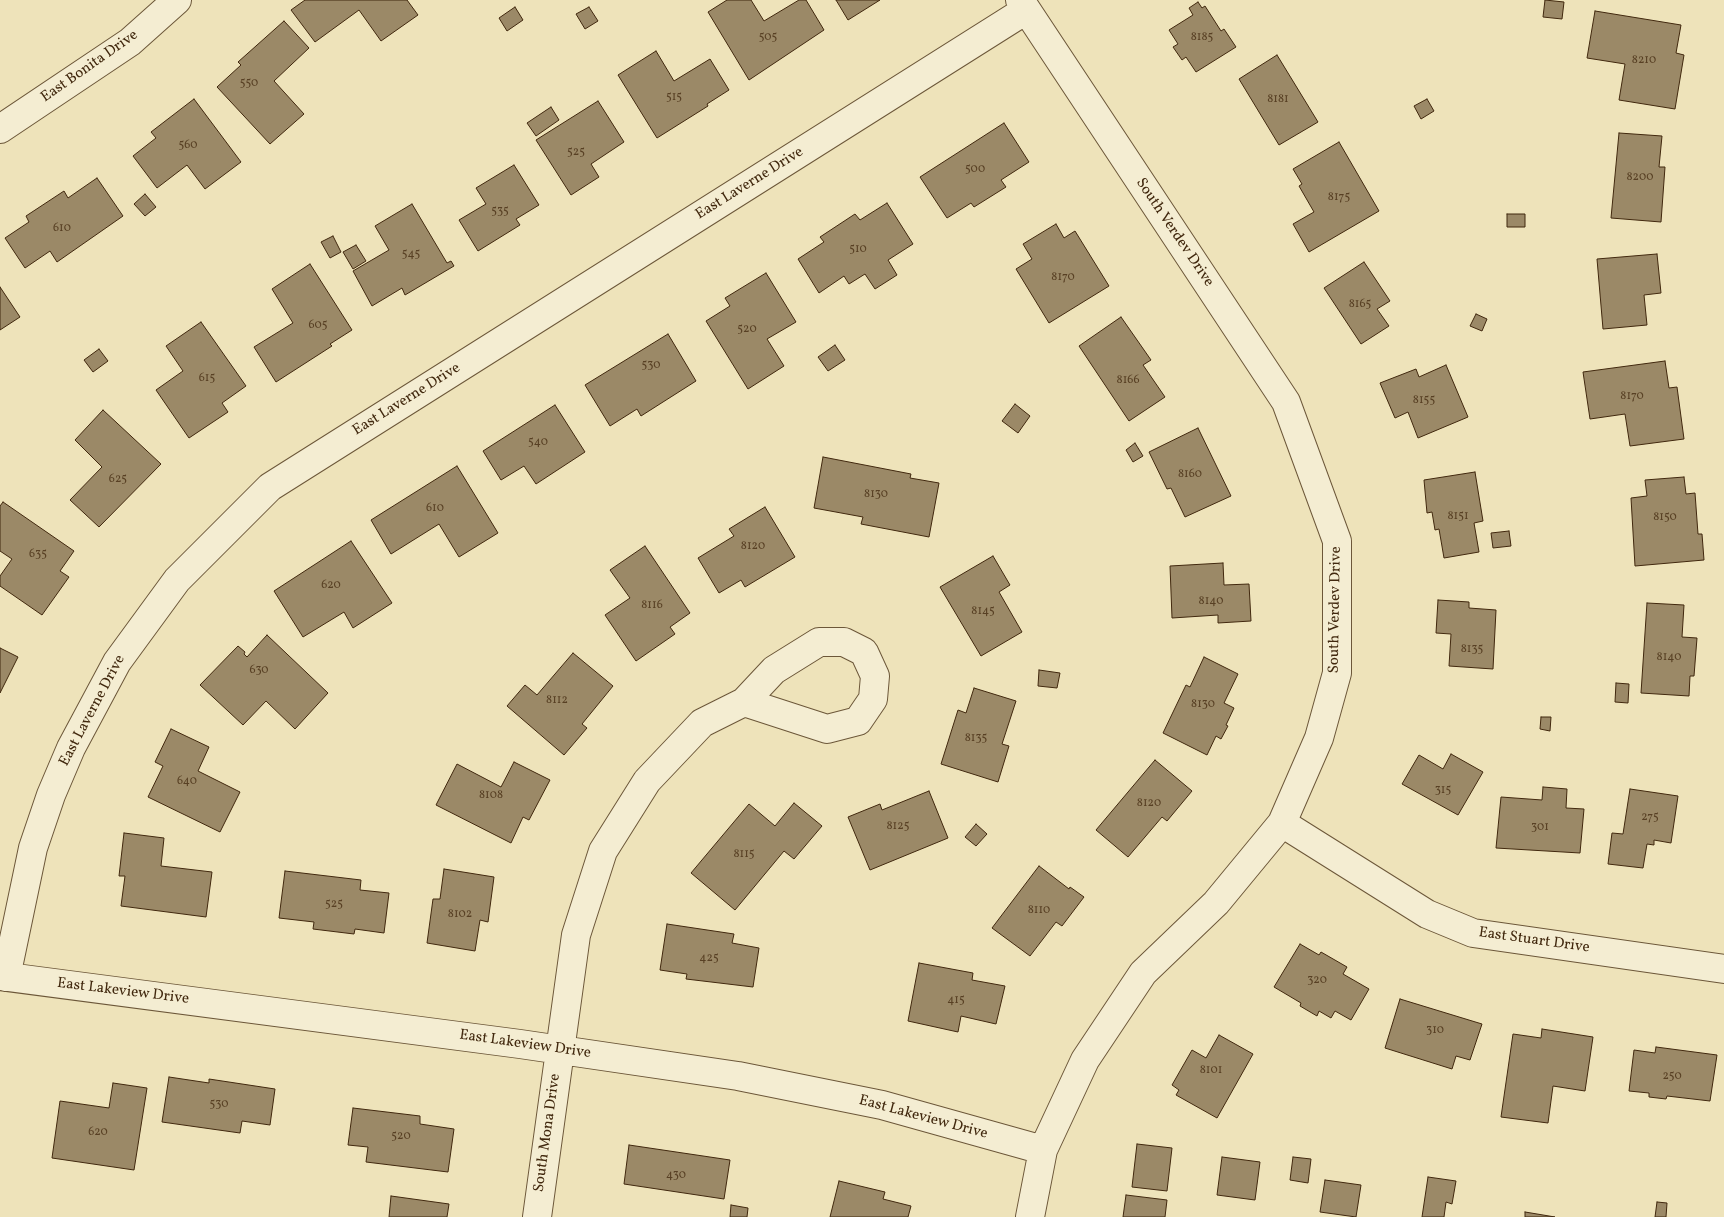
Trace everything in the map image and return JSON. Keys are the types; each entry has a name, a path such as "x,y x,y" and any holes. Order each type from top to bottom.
{"street":[{"name":"East Bonita Drive","path":"0,129 130,42 177,0"},
{"name":"South Verdev Drive","path":"1023,5 1286,402 1337,541 1336,673 1319,738 1282,823 1216,903 1143,973 1085,1060 1043,1150 1030,1217"},
{"name":"East Laverne Drive","path":"3,976 33,848 51,795 80,730 117,662 177,580 270,487 1023,5"},
{"name":"South Mona Drive","path":"537,1217 576,935 603,851 647,782 695,730 702,723 744,702"},
{"name":"East Stuart Drive","path":"1282,823 1427,914 1473,933 1724,969"},
{"name":"East Lakeview Drive","path":"3,976 560,1050 738,1076 882,1105 1043,1150"}],"building":[{"path":"305,0 407,0 418,15 381,41 359,10 315,42 291,10"},
{"path":"727,0 751,0 764,21 799,0 806,0 824,30 749,80 708,12"},
{"path":"836,0 880,0 848,20"},
{"path":"1545,0 1564,2 1562,19 1543,17"},
{"path":"1198,2 1202,8 1205,6 1221,31 1224,29 1236,47 1196,72 1186,57 1182,60 1173,47 1178,44 1169,30 1193,15 1189,8"},
{"path":"515,7 523,20 507,31 499,18"},
{"path":"589,7 598,21 585,29 576,14"},
{"path":"1595,11 1681,25 1676,53 1684,55 1675,109 1619,100 1625,64 1587,58"},
{"path":"284,21 309,48 274,81 304,114 270,144 217,87 241,65 238,62"},
{"path":"656,51 674,81 710,59 729,90 707,104 708,106 657,138 618,75"},
{"path":"1277,55 1318,122 1279,145 1239,79"},
{"path":"194,99 241,162 205,189 187,165 157,188 133,156 156,138 151,132"},
{"path":"1427,99 1434,111 1421,119 1414,106"},
{"path":"598,101 624,142 591,164 599,177 571,195 536,140"},
{"path":"551,107 559,120 536,136 527,123"},
{"path":"1004,123 1029,162 1001,180 1006,187 974,207 971,203 947,218 920,177"},
{"path":"1619,133 1662,136 1659,167 1665,167 1661,222 1611,218"},
{"path":"1339,142 1379,211 1309,252 1293,224 1314,212 1299,186 1302,184 1293,169"},
{"path":"514,165 539,205 516,219 520,225 478,251 459,220 486,204 476,188"},
{"path":"97,178 123,216 57,262 50,251 25,268 5,238 29,222 26,216 64,191 68,198"},
{"path":"145,194 156,207 145,216 134,204"},
{"path":"887,203 913,244 888,260 897,275 875,289 865,274 849,284 844,276 819,293 798,259 824,242 820,237 855,214 860,220"},
{"path":"412,204 447,263 451,261 454,266 405,295 402,288 372,306 353,271 389,250 375,226"},
{"path":"1507,214 1525,214 1525,227 1507,227"},
{"path":"1056,224 1064,238 1075,231 1109,286 1049,323 1016,269 1032,259 1023,244"},
{"path":"333,236 341,252 330,258 321,242"},
{"path":"356,245 366,261 353,269 343,252"},
{"path":"1657,254 1661,293 1644,295 1647,325 1603,329 1597,259"},
{"path":"1364,262 1390,301 1377,309 1389,326 1361,344 1324,288"},
{"path":"310,264 352,330 330,344 332,346 276,382 254,347 293,323 272,289"},
{"path":"766,273 796,322 767,339 784,366 748,389 706,321 730,306 725,298"},
{"path":"0,287 20,317 0,330"},
{"path":"1476,314 1487,319 1482,331 1470,326"},
{"path":"1121,317 1151,360 1143,365 1165,397 1129,421 1079,346"},
{"path":"201,322 246,386 222,403 228,412 189,438 156,390 183,371 166,346"},
{"path":"668,334 696,381 641,416 637,409 610,426 585,385"},
{"path":"835,345 845,360 828,371 818,357"},
{"path":"99,349 108,361 93,372 84,360"},
{"path":"1665,361 1669,388 1677,387 1684,439 1630,446 1625,414 1590,419 1583,372"},
{"path":"1446,365 1468,417 1418,438 1408,412 1395,418 1380,383 1416,369 1419,377"},
{"path":"1015,404 1030,416 1018,433 1002,421"},
{"path":"555,405 585,452 536,484 524,466 501,480 483,451"},
{"path":"103,410 161,464 99,527 70,500 102,467 75,440"},
{"path":"1198,428 1231,496 1185,517 1171,488 1167,489 1149,452"},
{"path":"1135,443 1143,456 1133,462 1126,450"},
{"path":"823,457 911,474 910,478 939,483 929,537 861,524 863,517 814,508"},
{"path":"457,466 498,533 459,557 439,524 391,554 371,520"},
{"path":"1475,472 1483,521 1474,523 1479,552 1444,558 1439,529 1435,530 1432,512 1427,513 1424,480"},
{"path":"1684,477 1686,494 1695,493 1698,534 1702,534 1704,560 1635,566 1631,498 1647,496 1645,480"},
{"path":"3,502 74,551 60,571 69,577 42,615 0,586 0,576 12,559 0,551 0,506"},
{"path":"765,507 795,557 745,587 741,580 719,593 698,558 734,536 729,529"},
{"path":"1509,531 1511,546 1493,548 1491,533"},
{"path":"351,541 392,603 353,628 344,612 303,637 274,591"},
{"path":"645,546 690,613 670,627 675,634 636,661 605,615 630,598 610,570"},
{"path":"993,556 1010,585 999,592 1022,632 981,656 940,587"},
{"path":"1223,563 1224,585 1249,584 1251,621 1218,623 1218,615 1172,618 1170,566"},
{"path":"1438,600 1469,602 1469,608 1496,610 1493,669 1449,666 1451,634 1436,633"},
{"path":"1647,603 1684,605 1682,637 1697,638 1694,676 1690,676 1689,696 1641,693"},
{"path":"267,635 328,693 295,729 266,701 243,725 200,685 238,646 245,652 244,654 247,657"},
{"path":"0,648 18,657 0,693"},
{"path":"573,653 613,686 582,724 587,728 564,755 507,706 525,685 537,695"},
{"path":"1204,657 1238,674 1224,703 1234,708 1226,725 1228,726 1221,739 1216,736 1207,755 1163,733 1186,685 1190,687"},
{"path":"1039,670 1060,673 1057,688 1038,686"},
{"path":"1616,683 1629,684 1628,703 1615,702"},
{"path":"974,688 1016,701 1002,744 1009,746 998,782 941,764 958,710 966,713"},
{"path":"1541,717 1551,717 1550,731 1540,729"},
{"path":"171,729 209,747 198,771 240,792 220,832 148,797 163,766 155,762"},
{"path":"1451,754 1483,772 1458,815 1402,784 1419,755 1443,769"},
{"path":"1155,760 1192,791 1167,821 1162,817 1128,857 1096,830"},
{"path":"514,762 550,780 529,820 523,817 511,843 436,805 457,764 501,787"},
{"path":"1543,787 1567,789 1566,808 1584,809 1580,853 1496,848 1501,797 1542,800"},
{"path":"1630,789 1678,796 1671,843 1654,840 1654,845 1647,844 1643,868 1608,864 1612,833 1623,834"},
{"path":"929,791 948,838 870,870 848,817 880,804 882,810"},
{"path":"794,803 822,826 794,859 784,851 735,910 691,873 749,804 775,826"},
{"path":"976,824 987,834 976,846 965,837"},
{"path":"124,833 164,838 161,866 212,872 206,917 121,906 125,876 119,876"},
{"path":"1039,866 1069,889 1070,887 1084,897 1062,926 1056,922 1030,956 992,928"},
{"path":"444,869 494,877 488,922 480,920 475,951 427,943 433,899 440,899"},
{"path":"285,871 361,880 360,890 389,893 384,933 355,929 354,934 313,929 314,922 279,918"},
{"path":"667,924 734,934 732,943 759,948 753,987 686,979 687,974 660,970"},
{"path":"1300,944 1319,955 1321,952 1347,967 1343,974 1369,989 1351,1020 1335,1011 1331,1018 1319,1011 1317,1016 1300,1006 1301,1003 1274,987"},
{"path":"919,963 973,973 972,980 1005,986 996,1024 961,1016 958,1032 908,1021"},
{"path":"1400,999 1482,1024 1470,1060 1456,1056 1452,1069 1385,1048"},
{"path":"1542,1029 1593,1037 1585,1091 1553,1086 1548,1123 1501,1117 1513,1034 1541,1038"},
{"path":"1219,1035 1253,1054 1217,1118 1176,1095 1179,1090 1172,1085 1192,1050 1206,1058"},
{"path":"1656,1047 1717,1055 1710,1101 1667,1096 1666,1099 1649,1097 1649,1093 1629,1091 1634,1050 1655,1053"},
{"path":"169,1077 209,1083 209,1079 275,1089 270,1125 242,1121 240,1133 162,1122"},
{"path":"113,1083 147,1088 134,1170 52,1158 60,1101 109,1108"},
{"path":"353,1108 420,1116 420,1124 454,1129 448,1172 366,1162 368,1147 348,1145"},
{"path":"1137,1144 1172,1148 1167,1191 1132,1187"},
{"path":"629,1145 730,1160 724,1199 624,1184"},
{"path":"1222,1157 1260,1162 1255,1200 1217,1195"},
{"path":"1293,1157 1311,1159 1308,1183 1290,1180"},
{"path":"1428,1177 1456,1181 1452,1204 1446,1202 1444,1217 1422,1217"},
{"path":"1325,1180 1361,1185 1356,1217 1320,1212"},
{"path":"839,1181 885,1192 883,1199 911,1206 908,1217 830,1217"},
{"path":"1126,1195 1167,1200 1165,1217 1123,1217"},
{"path":"391,1196 449,1204 447,1217 389,1217"},
{"path":"1657,1202 1667,1203 1666,1217 1655,1217"},
{"path":"731,1205 748,1208 747,1217 730,1217"},
{"path":"1525,1212 1555,1217 1525,1217"}]}
